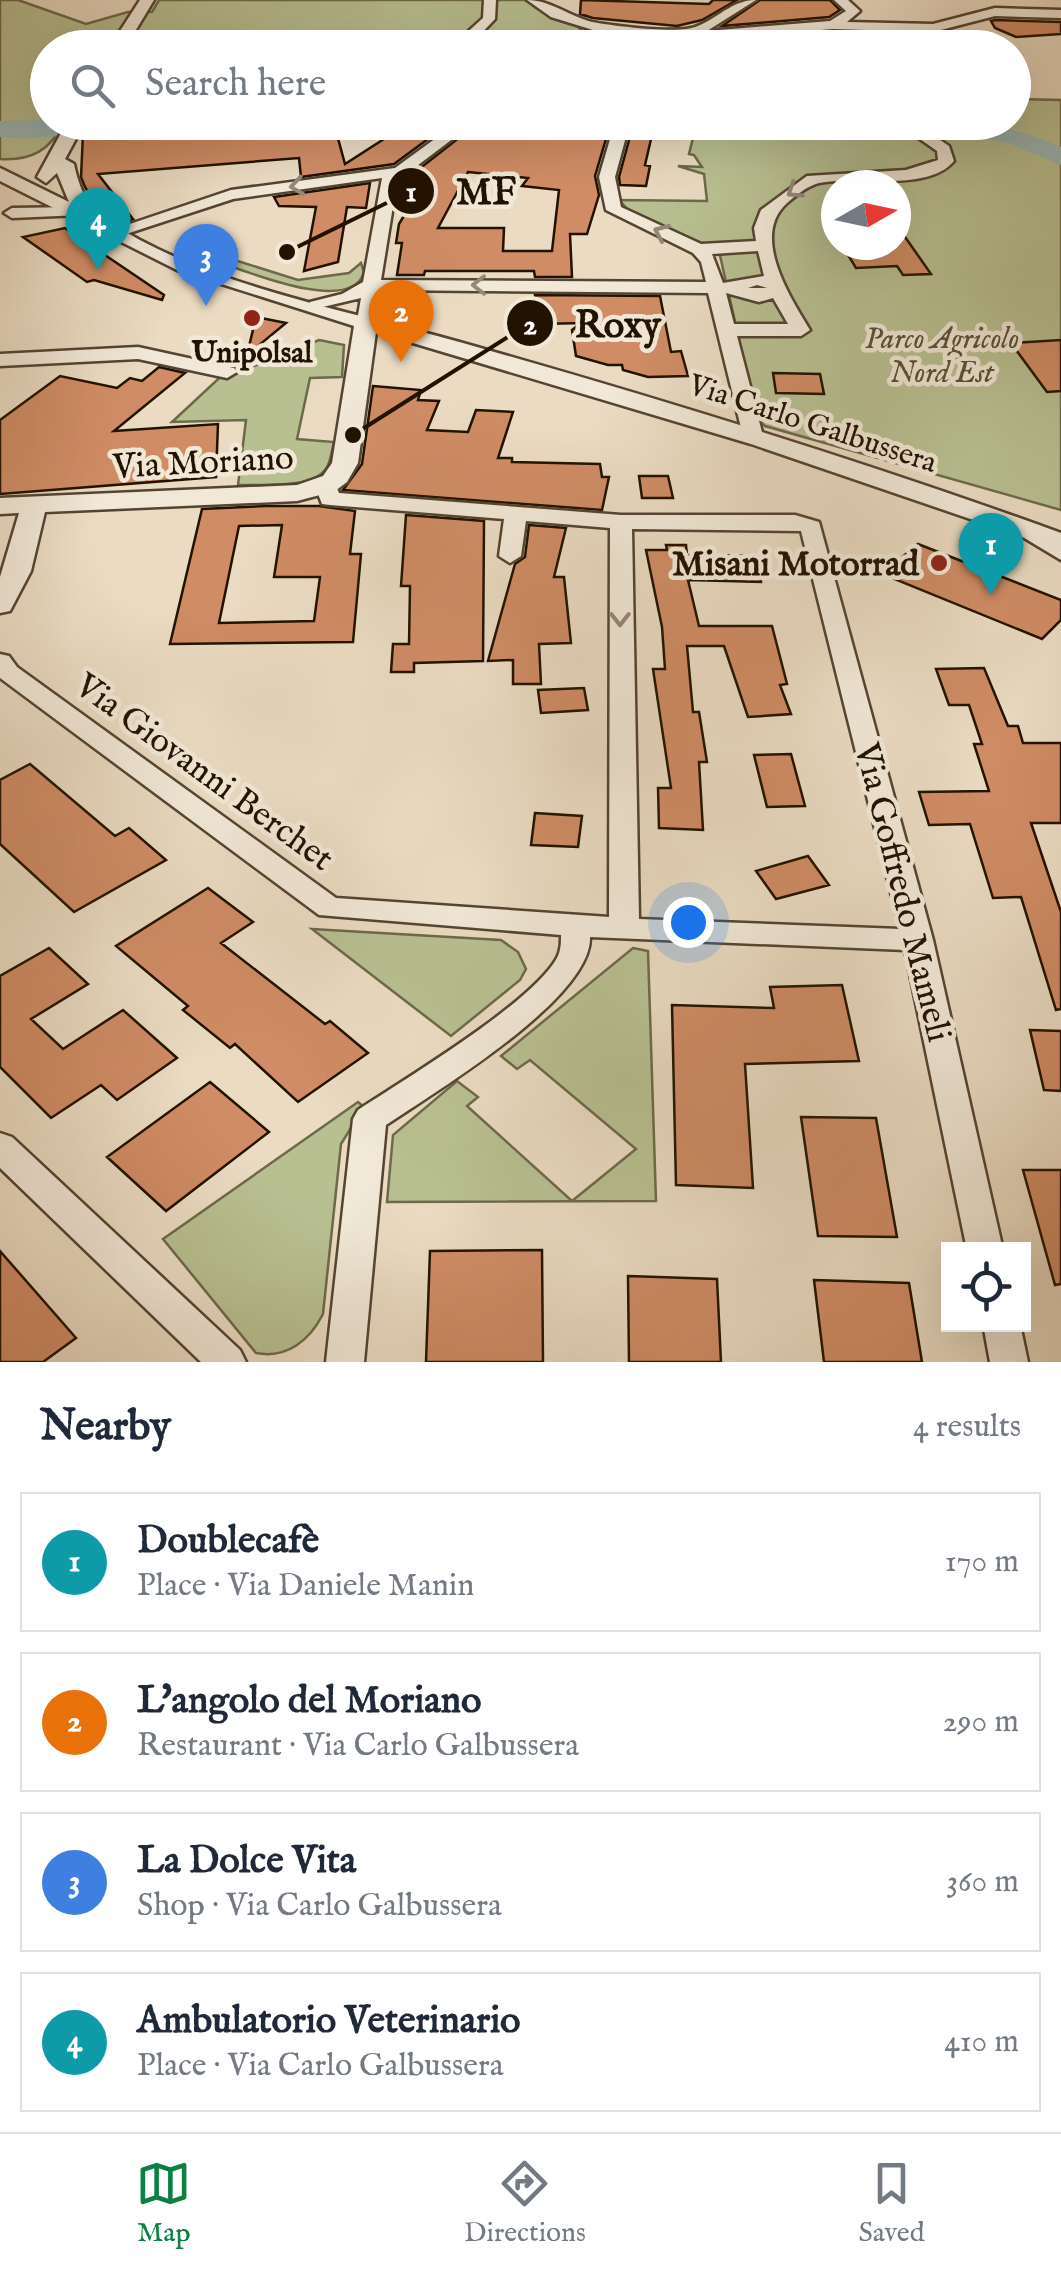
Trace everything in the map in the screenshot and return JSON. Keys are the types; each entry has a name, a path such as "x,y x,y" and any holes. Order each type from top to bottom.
{"street":[{"path":"128,30 147,0"},
{"path":"478,30 490,19 490,0"},
{"path":"533,0 541,7 593,26 618,30"},
{"path":"697,30 750,0"},
{"path":"833,25 854,11 840,0"},
{"path":"786,30 833,25 934,28 1002,6 1061,14"},
{"path":"722,16 773,20"},
{"path":"4,213 34,208 44,196 59,190 62,157 69,140"},
{"path":"0,174 106,228 231,196 394,172 441,140"},
{"path":"617,140 604,182 614,210 698,249 709,261 753,436"},
{"path":"726,330 801,330 776,288 762,228 766,213 814,179 906,174 939,168 946,162 944,149 933,140"},
{"path":"17,161 62,157"},
{"name":"Via Carlo Galbussera","path":"62,157 71,191 106,228 170,259 753,436 1061,542"},
{"path":"326,486 340,475 345,463 384,194 394,172"},
{"path":"4,213 74,212"},
{"path":"698,249 766,246"},
{"path":"316,306 348,298 372,285 737,288 750,280 776,288"},
{"path":"0,360 138,353 227,372"},
{"name":"Via Moriano","path":"19,505 297,494 326,486 330,500 621,522 800,522 811,527 814,537"},
{"path":"0,590 19,505"},
{"path":"0,605 17,572 19,505"},
{"path":"510,556 516,512"},
{"path":"621,522 624,929"},
{"path":"1024,528 1061,552"},
{"name":"Via Goffredo Mameli","path":"814,537 918,940 983,1242"},
{"name":"Via Giovanni Berchet","path":"0,661 18,680 328,908 624,929 918,940"},
{"path":"344,1362 370,1119 454,1062 545,991 575,956 575,926"},
{"path":"0,1147 227,1362"},
{"path":"1003,1332 1009,1362"}],"green space":[{"path":"0,0 18,0 86,24 128,12 152,12 159,0 527,0 581,30 30,30 30,140 52,140 30,156 0,159"},
{"name":"Parco Agricolo Nord Est","path":"1031,99 1061,100 1061,510 765,426 757,419 719,251 630,212 619,200 707,201 704,174 678,166 702,167 689,154 692,140 1031,140"},
{"path":"205,257 228,258 298,280 349,273 361,263 364,272 355,285 316,290 291,286"},
{"path":"319,340 344,345 342,377 310,378 297,439 334,442 328,464 320,474 299,483 238,485 246,420 172,422 230,368 254,366"},
{"path":"312,929 501,940 518,952 526,969 520,980 451,1036"},
{"path":"633,948 648,951 656,1201 387,1202 393,1135 457,1081 478,1097 467,1106 572,1201 636,1149 530,1060 517,1069 501,1056"},
{"path":"358,1102 364,1107 341,1144 323,1314 296,1346 278,1353 256,1353 163,1239"}],"building":[{"path":"581,0 709,4 713,0 737,0 702,20 677,26 593,18 580,14"},
{"path":"760,0 830,0 840,10 829,17 722,26"},
{"path":"991,21 1061,22 1061,34 1031,36 1031,30 1000,30"},
{"path":"83,140 338,140 345,164 382,140 427,140 394,164 301,177 299,158 98,174 133,219 120,223 97,207 81,177"},
{"path":"456,140 606,140 595,176 599,195 587,234 570,234 572,277 535,277 534,271 425,271 424,275 397,275 402,243 396,243 399,224 428,176 414,173","holes":["468,172 528,178 522,186 559,190 552,251 503,251 504,228 438,228"]},
{"path":"629,140 651,140 645,165 650,166 646,186 620,185"},
{"path":"370,183 366,208 347,207 338,262 304,271 316,207 279,206 274,197"},
{"path":"65,228 164,295 162,300 94,280 87,282 23,237"},
{"path":"911,245 931,274 903,275 897,266 856,268 851,260 911,260"},
{"path":"535,295 660,296 671,352 681,351 688,376 648,377 623,370 622,365 576,356 572,330 581,323 540,324"},
{"path":"256,317 286,323 247,355"},
{"path":"1061,340 1061,391 1047,392 1011,343"},
{"path":"159,367 185,373 114,431 218,424 216,477 0,494 0,420 60,376 117,388 130,378 142,381"},
{"path":"773,373 820,374 824,394 776,393"},
{"path":"373,386 421,390 418,400 439,401 427,430 468,432 476,410 513,412 498,458 512,458 512,462 600,464 602,477 609,477 602,510 343,490 362,464"},
{"path":"639,476 668,476 673,498 642,498"},
{"path":"319,506 355,511 350,554 361,554 353,642 170,644 202,509","holes":["282,525 274,577 320,577 314,621 219,623 239,526"]},
{"path":"406,515 484,521 483,661 414,663 414,672 391,672 393,644 409,644 410,586 401,586"},
{"path":"529,525 566,528 554,577 564,577 571,643 539,644 541,684 513,684 513,660 488,661 515,564 525,557"},
{"path":"918,544 1061,600 1061,620 1042,639 882,574"},
{"path":"666,545 686,545 687,555 758,556 761,582 688,580 699,626 772,626 787,684 780,685 791,714 748,717 724,646 687,646 693,712 699,712 707,762 699,762 703,830 659,828 658,788 671,788 653,669 665,669 662,627 646,550 667,550"},
{"path":"984,668 1008,726 1018,726 1023,743 1061,743 1061,823 1031,823 1061,912 1061,1009 1056,1010 1021,897 993,898 970,824 929,825 919,792 989,791 974,744 982,744 969,705 949,705 936,669"},
{"path":"584,688 588,710 541,713 538,690"},
{"path":"791,754 805,806 767,807 754,755"},
{"path":"30,764 115,836 129,828 166,860 74,912 0,844 0,780"},
{"path":"535,813 582,816 578,847 531,845"},
{"path":"808,856 829,885 776,899 756,871"},
{"path":"208,888 253,922 221,943 368,1053 298,1102 235,1044 230,1048 183,1010 188,1006 116,946"},
{"path":"49,948 88,984 31,1019 63,1049 123,1010 177,1058 117,1100 101,1085 51,1118 0,1067 0,976"},
{"path":"842,985 859,1061 745,1064 753,1188 676,1185 672,1005 774,1008 770,987"},
{"path":"1030,1030 1061,1031 1061,1091 1044,1090"},
{"path":"210,1082 269,1132 166,1211 107,1157"},
{"path":"801,1117 876,1118 897,1237 818,1236"},
{"path":"1023,1170 1061,1170 1061,1284 1055,1285"},
{"path":"542,1250 543,1362 426,1362 430,1251"},
{"path":"0,1251 76,1338 43,1362 0,1362"},
{"path":"628,1276 717,1279 721,1362 629,1362"},
{"path":"814,1280 909,1283 922,1362 824,1362"}],"waterway":[{"path":"0,129 30,130"},
{"path":"1023,140 1061,157"}],"place":[{"name":"MF","path":"287,252"},
{"name":"Ambulatorio Veterinario","path":"98,270"},
{"name":"La Dolce Vita","path":"206,306"},
{"name":"Unipolsal","path":"252,318"},
{"name":"L'angolo del Moriano","path":"401,362"},
{"name":"Roxy","path":"353,435"},
{"name":"Misani Motorrad","path":"939,563"},
{"name":"Doublecafè","path":"991,595"}]}
